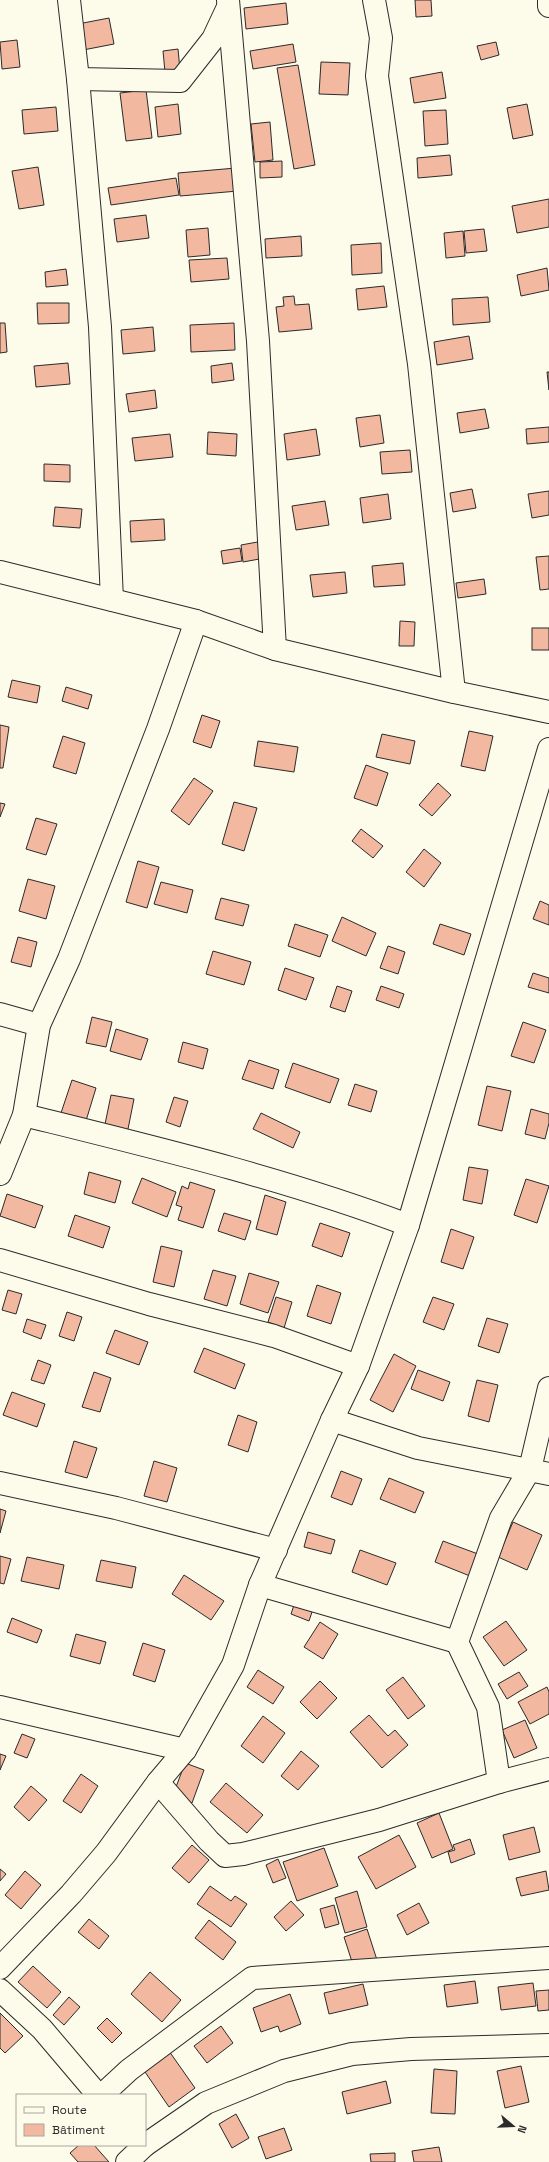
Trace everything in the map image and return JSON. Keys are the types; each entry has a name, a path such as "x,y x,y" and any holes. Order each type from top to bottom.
{"street":[{"path":"69,0 78,79 100,327 112,600"},
{"path":"374,0 381,38 377,76 419,364 454,692"},
{"path":"549,0 549,6"},
{"path":"78,79 180,81 213,40 229,3"},
{"path":"229,3 258,341 275,649"},
{"path":"0,572 196,621 275,649 454,692 549,712"},
{"path":"0,1174 24,1115 39,1025 69,959 158,729 196,621"},
{"path":"0,1968 101,1859 158,1782 185,1750 233,1665 260,1585 332,1420 358,1366 408,1225 549,748"},
{"path":"0,1014 39,1025"},
{"path":"24,1115 201,1160 352,1204 408,1225"},
{"path":"0,1260 149,1304 274,1336 358,1366"},
{"path":"499,1782 488,1707 457,1642 501,1518 540,1472 549,1388"},
{"path":"332,1420 418,1448 540,1472"},
{"path":"0,1483 116,1508 276,1550"},
{"path":"260,1585 457,1642"},
{"path":"0,1707 185,1750"},
{"path":"158,1782 209,1841 225,1856 243,1854 379,1820 499,1782 549,1769"},
{"path":"103,2094 129,2070 252,1978 549,1958"},
{"path":"0,1990 42,2029 97,2094"},
{"path":"146,2144 206,2103 284,2071 352,2054 411,2049 549,2045"}],"building":[{"path":"415,0 431,0 432,16 416,17"},
{"path":"286,3 288,24 246,29 244,8"},
{"path":"109,18 114,44 83,50 78,24"},
{"path":"17,40 20,67 2,69 0,42"},
{"path":"496,42 499,55 481,60 477,46"},
{"path":"293,44 296,62 253,69 250,51"},
{"path":"178,49 180,70 165,72 163,51"},
{"path":"321,62 350,63 348,95 319,94"},
{"path":"298,65 315,165 294,169 277,68"},
{"path":"442,72 446,98 414,103 410,78"},
{"path":"146,90 152,138 126,141 120,93"},
{"path":"178,104 181,134 158,137 155,107"},
{"path":"527,104 533,135 513,139 507,108"},
{"path":"56,107 58,131 24,134 22,110"},
{"path":"446,110 448,144 425,146 423,111"},
{"path":"270,122 273,160 255,162 251,124"},
{"path":"450,155 452,175 418,178 417,158"},
{"path":"282,161 282,177 260,178 260,162"},
{"path":"38,167 44,205 19,209 12,171"},
{"path":"236,168 238,191 180,196 178,173"},
{"path":"176,178 179,195 111,205 108,188"},
{"path":"549,199 549,227 517,233 512,206"},
{"path":"146,215 149,238 117,242 114,219"},
{"path":"208,228 210,255 188,257 186,230"},
{"path":"484,229 487,251 466,253 464,231"},
{"path":"463,231 465,256 446,258 444,233"},
{"path":"301,236 302,256 266,258 265,239"},
{"path":"381,243 382,273 352,275 351,245"},
{"path":"227,258 229,279 191,282 189,260"},
{"path":"547,268 549,290 521,296 517,275"},
{"path":"66,269 68,285 46,287 45,272"},
{"path":"384,286 387,307 358,310 356,289"},
{"path":"294,296 295,305 309,304 312,329 279,332 276,307 284,306 283,297"},
{"path":"488,297 490,322 453,325 452,299"},
{"path":"37,303 69,303 69,323 38,324"},
{"path":"0,323 5,323 7,352 0,353"},
{"path":"234,323 235,350 191,352 190,325"},
{"path":"153,327 155,351 123,354 121,330"},
{"path":"469,336 473,359 437,365 434,342"},
{"path":"68,363 70,384 36,387 34,366"},
{"path":"232,363 234,380 212,383 211,366"},
{"path":"547,372 549,372 549,390"},
{"path":"155,390 157,408 129,412 126,394"},
{"path":"485,409 489,428 460,433 457,413"},
{"path":"380,415 384,443 360,447 356,418"},
{"path":"549,427 549,442 527,444 526,429"},
{"path":"316,429 320,455 287,460 284,434"},
{"path":"208,432 237,434 236,456 207,454"},
{"path":"170,434 173,457 135,461 132,438"},
{"path":"410,450 412,472 382,474 380,452"},
{"path":"44,464 70,465 70,482 44,481"},
{"path":"472,489 476,508 453,512 450,493"},
{"path":"549,491 549,515 532,518 528,494"},
{"path":"388,494 391,519 363,523 360,498"},
{"path":"325,501 329,525 296,530 292,506"},
{"path":"55,507 82,509 80,528 53,526"},
{"path":"164,519 165,540 131,542 130,521"},
{"path":"263,541 265,558 243,562 241,545"},
{"path":"240,548 242,561 223,564 221,551"},
{"path":"549,556 549,589 540,590 536,557"},
{"path":"403,563 405,585 374,587 372,566"},
{"path":"345,572 347,593 313,597 310,575"},
{"path":"484,579 486,594 458,598 456,583"},
{"path":"400,621 415,622 414,646 399,646"},
{"path":"532,628 549,628 549,650 532,650"},
{"path":"12,680 40,686 37,703 8,697"},
{"path":"66,687 92,695 88,709 62,701"},
{"path":"202,715 220,721 211,748 193,742"},
{"path":"0,725 9,727 3,768 0,768"},
{"path":"469,731 493,736 485,771 461,766"},
{"path":"382,734 415,741 410,764 376,757"},
{"path":"63,736 85,743 76,774 53,767"},
{"path":"258,741 298,747 294,772 254,766"},
{"path":"366,765 388,773 377,806 354,798"},
{"path":"194,778 213,791 189,825 171,811"},
{"path":"438,783 451,795 432,816 419,805"},
{"path":"234,802 257,808 244,851 222,844"},
{"path":"0,803 5,804 0,817"},
{"path":"36,818 57,824 46,855 26,849"},
{"path":"361,829 383,846 373,858 352,841"},
{"path":"424,849 441,863 424,887 406,872"},
{"path":"138,861 159,867 147,908 126,902"},
{"path":"28,879 55,886 46,919 19,911"},
{"path":"161,882 193,890 187,913 154,904"},
{"path":"221,898 249,905 243,926 215,919"},
{"path":"540,901 549,905 549,925 533,919"},
{"path":"342,917 376,933 366,956 332,941"},
{"path":"295,924 328,935 320,957 288,946"},
{"path":"440,924 471,934 464,955 433,944"},
{"path":"18,937 37,942 31,967 11,962"},
{"path":"388,946 405,952 398,974 380,968"},
{"path":"213,951 251,962 244,985 206,974"},
{"path":"285,968 314,978 306,1000 278,990"},
{"path":"533,973 549,978 549,993 528,987"},
{"path":"337,986 352,991 345,1012 330,1007"},
{"path":"381,986 404,994 399,1008 376,1000"},
{"path":"92,1017 112,1022 106,1047 86,1043"},
{"path":"523,1022 546,1030 534,1063 511,1056"},
{"path":"116,1029 148,1039 141,1060 110,1051"},
{"path":"183,1042 208,1049 203,1069 178,1062"},
{"path":"249,1060 279,1070 273,1089 242,1079"},
{"path":"293,1063 339,1079 330,1103 285,1087"},
{"path":"72,1080 96,1088 85,1124 60,1116"},
{"path":"355,1084 377,1091 371,1112 348,1105"},
{"path":"487,1086 511,1091 502,1131 478,1125"},
{"path":"111,1095 134,1099 127,1134 104,1129"},
{"path":"174,1097 188,1101 180,1127 166,1122"},
{"path":"531,1109 549,1114 549,1123 545,1139 525,1134"},
{"path":"261,1113 300,1132 293,1148 253,1129"},
{"path":"469,1167 488,1170 482,1204 463,1200"},
{"path":"89,1172 121,1181 115,1203 84,1194"},
{"path":"142,1178 176,1192 167,1217 132,1203"},
{"path":"526,1179 549,1186 537,1223 514,1215"},
{"path":"190,1182 215,1190 203,1228 178,1220 182,1207 176,1205 182,1186 188,1189"},
{"path":"7,1194 43,1206 35,1228 0,1216"},
{"path":"265,1195 286,1202 277,1235 256,1229"},
{"path":"224,1213 251,1221 245,1240 218,1231"},
{"path":"75,1215 110,1227 103,1248 68,1236"},
{"path":"320,1223 350,1233 342,1257 312,1246"},
{"path":"451,1229 474,1237 463,1269 441,1262"},
{"path":"161,1246 182,1251 174,1287 153,1282"},
{"path":"213,1270 236,1276 227,1306 204,1299"},
{"path":"249,1273 279,1282 268,1313 240,1304"},
{"path":"317,1285 341,1293 331,1324 307,1316"},
{"path":"8,1290 22,1294 16,1314 2,1310"},
{"path":"276,1297 292,1302 284,1328 268,1322"},
{"path":"433,1297 454,1304 444,1330 423,1322"},
{"path":"67,1312 82,1317 74,1341 59,1336"},
{"path":"487,1318 508,1324 499,1353 478,1346"},
{"path":"27,1319 46,1325 41,1339 23,1332"},
{"path":"115,1330 148,1342 139,1365 106,1353"},
{"path":"204,1348 245,1364 235,1389 194,1372"},
{"path":"394,1354 416,1366 393,1412 370,1400"},
{"path":"38,1360 51,1365 44,1384 31,1380"},
{"path":"418,1370 450,1382 443,1401 411,1389"},
{"path":"94,1372 111,1378 100,1412 82,1407"},
{"path":"477,1380 498,1385 489,1422 468,1416"},
{"path":"12,1392 45,1404 37,1427 3,1415"},
{"path":"238,1415 257,1422 248,1452 228,1445"},
{"path":"74,1441 97,1448 87,1478 65,1472"},
{"path":"154,1461 177,1468 167,1502 144,1496"},
{"path":"341,1471 362,1479 352,1505 331,1497"},
{"path":"389,1478 424,1492 415,1513 380,1499"},
{"path":"0,1509 6,1511 0,1533"},
{"path":"513,1522 542,1535 527,1570 498,1557"},
{"path":"308,1532 335,1540 331,1554 304,1547"},
{"path":"443,1541 478,1554 470,1576 435,1562"},
{"path":"360,1550 396,1563 387,1585 352,1572"},
{"path":"0,1556 11,1559 4,1584 0,1583"},
{"path":"27,1557 64,1565 59,1589 21,1581"},
{"path":"101,1560 136,1567 132,1588 96,1581"},
{"path":"184,1575 224,1601 211,1620 172,1594"},
{"path":"296,1599 314,1606 309,1621 291,1614"},
{"path":"12,1618 42,1630 37,1643 7,1632"},
{"path":"506,1621 527,1650 504,1666 483,1637"},
{"path":"320,1622 338,1634 323,1659 304,1647"},
{"path":"76,1634 106,1642 100,1664 70,1656"},
{"path":"143,1643 165,1650 155,1682 133,1675"},
{"path":"258,1670 284,1687 273,1704 247,1687"},
{"path":"519,1672 528,1686 507,1699 498,1684"},
{"path":"403,1677 425,1706 408,1719 386,1690"},
{"path":"320,1681 337,1698 317,1719 300,1702"},
{"path":"547,1687 549,1692 549,1714 530,1724 518,1702"},
{"path":"369,1715 388,1736 395,1730 408,1745 382,1768 350,1732"},
{"path":"263,1716 285,1733 263,1763 241,1746"},
{"path":"525,1720 537,1748 514,1758 502,1730"},
{"path":"22,1734 35,1739 27,1758 14,1753"},
{"path":"301,1751 319,1766 298,1790 281,1776"},
{"path":"0,1754 6,1756 0,1770"},
{"path":"185,1763 204,1770 192,1803 173,1795"},
{"path":"81,1774 98,1786 81,1813 63,1801"},
{"path":"226,1783 263,1815 247,1833 210,1802"},
{"path":"31,1786 47,1800 29,1821 14,1807"},
{"path":"439,1813 453,1849 432,1858 417,1823"},
{"path":"534,1827 540,1852 509,1860 503,1835"},
{"path":"399,1835 416,1867 376,1889 358,1857"},
{"path":"470,1839 475,1854 451,1863 448,1852 455,1850 453,1845"},
{"path":"192,1845 209,1860 189,1883 172,1868"},
{"path":"324,1848 338,1886 297,1901 283,1862"},
{"path":"278,1859 286,1878 273,1883 266,1865"},
{"path":"0,1869 6,1874 0,1881"},
{"path":"25,1871 41,1885 21,1909 5,1895"},
{"path":"546,1871 549,1890 521,1896 516,1878"},
{"path":"210,1886 231,1901 235,1896 247,1904 231,1927 197,1904"},
{"path":"357,1891 367,1927 345,1933 335,1898"},
{"path":"291,1901 304,1915 286,1931 274,1917"},
{"path":"419,1903 429,1923 407,1935 397,1915"},
{"path":"334,1905 339,1924 325,1928 320,1909"},
{"path":"89,1919 109,1936 99,1949 78,1932"},
{"path":"209,1920 236,1942 223,1960 195,1938"},
{"path":"367,1929 377,1960 354,1968 344,1937"},
{"path":"33,1966 61,1992 47,2008 18,1982"},
{"path":"150,1972 181,2000 162,2022 131,1994"},
{"path":"475,1981 478,2003 447,2007 444,1985"},
{"path":"533,1983 536,2006 501,2010 498,1987"},
{"path":"363,1984 368,2005 329,2014 324,1993"},
{"path":"549,1990 549,2010 538,2011 536,1991"},
{"path":"290,1994 301,2024 280,2032 278,2026 261,2032 253,2008"},
{"path":"69,1997 80,2007 64,2025 53,2015"},
{"path":"0,2013 23,2036 5,2053 0,2048"},
{"path":"107,2018 122,2033 112,2043 97,2028"},
{"path":"221,2026 233,2043 207,2063 194,2046"},
{"path":"169,2051 195,2088 169,2107 143,2069"},
{"path":"521,2066 529,2102 505,2108 497,2071"},
{"path":"434,2069 457,2071 455,2114 431,2113"},
{"path":"386,2081 391,2103 347,2114 342,2092"},
{"path":"236,2114 249,2138 232,2148 219,2124"},
{"path":"284,2128 292,2150 266,2159 258,2137"},
{"path":"78,2146 95,2146 109,2162 78,2162 70,2153"},
{"path":"439,2147 442,2162 414,2162 412,2151"},
{"path":"395,2153 395,2162 371,2162 370,2154"}]}
